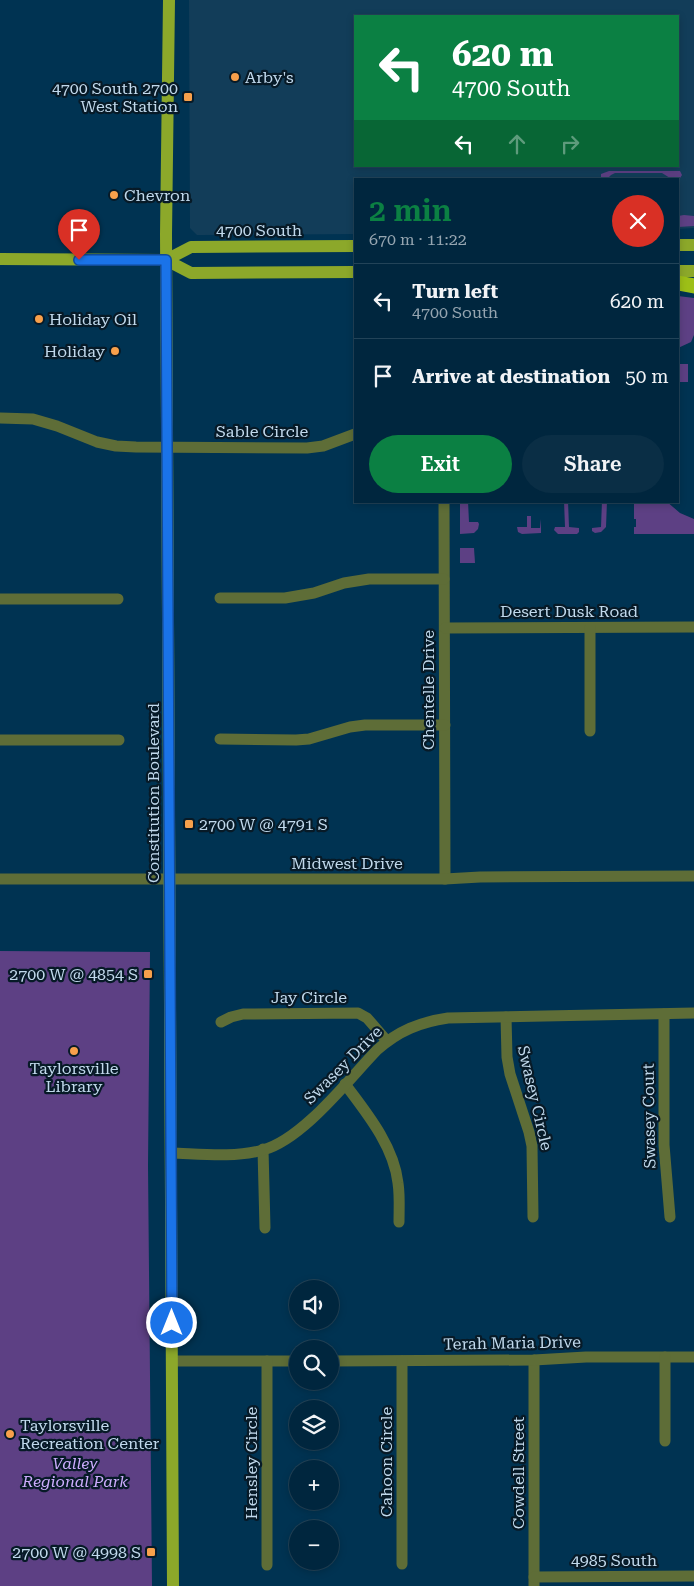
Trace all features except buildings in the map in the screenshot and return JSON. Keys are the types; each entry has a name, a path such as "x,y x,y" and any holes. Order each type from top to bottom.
{"highway":[{"path":"679,283 694,286"}],"main road":[{"name":"Constitution Boulevard","path":"169,0 166,260 174,1586"},
{"path":"679,245 694,245"},
{"name":"4700 South","path":"166,260 191,247 354,246"},
{"name":"4700 South","path":"0,259 166,260 191,273 354,272"},
{"path":"679,271 694,271"}],"street":[{"name":"Sable Circle","path":"0,418 33,419 57,426 97,442 116,446 307,448 322,446 354,434"},
{"name":"Chentelle Drive","path":"444,503 445,879"},
{"path":"220,598 285,598 314,593 344,583 369,579 444,579"},
{"path":"0,599 118,599"},
{"name":"Desert Dusk Road","path":"445,628 694,627"},
{"path":"590,628 590,731"},
{"path":"220,739 296,740 365,725 445,725"},
{"path":"0,740 119,740"},
{"name":"Midwest Drive","path":"0,879 445,879 480,877 694,876"},
{"name":"Jay Circle","path":"221,1022 243,1014 358,1013 367,1018 387,1041"},
{"name":"Swasey Drive","path":"171,1153 231,1154 264,1150 282,1141 298,1131 314,1117 387,1041 413,1026 430,1021 448,1018 694,1013"},
{"name":"Swasey Court","path":"664,1014 664,1145 670,1217"},
{"name":"Swasey Circle","path":"506,1017 507,1057 510,1074 532,1146 533,1218"},
{"path":"345,1084 390,1153 398,1183 399,1222"},
{"path":"264,1150 265,1228"},
{"path":"665,1357 665,1441"},
{"name":"Terah Maria Drive","path":"339,1361 694,1357"},
{"name":"Cowdell Street","path":"534,1360 534,1581"},
{"path":"173,1361 289,1361"},
{"name":"Hensley Circle","path":"267,1361 267,1565"},
{"name":"Cahoon Circle","path":"402,1361 402,1564"},
{"name":"4985 South","path":"534,1581 694,1576"}],"shaded area":[{"path":"189,0 694,0 694,228 679,229 679,178 354,178 354,234 197,235 190,228"}],"green space":[{"path":"609,171 680,171 682,175 680,178 670,178 662,173 615,173 608,178 601,178 601,174"},
{"path":"679,216 694,216 694,226 679,227"},
{"path":"679,296 694,298 694,335 691,342 679,348"},
{"path":"679,364 688,364 688,382 679,382"},
{"path":"460,503 468,503 469,522 478,522 478,529 474,533 460,534"},
{"path":"564,503 568,503 569,527 579,528 579,532 577,534 558,534 554,530 555,527 565,527"},
{"path":"602,503 607,503 606,527 601,532 595,533 592,531 592,528 601,527"},
{"path":"634,503 668,503 680,513 694,519 694,534 634,534 636,519 634,519"},
{"path":"527,516 531,516 531,528 540,528 541,519 541,533 522,534 518,532 517,527 527,527"},
{"path":"460,548 474,548 475,563 460,563"},
{"name":"Valley Regional Park","path":"0,951 150,952 148,1166 152,1586 0,1586"}],"place":[{"name":"Arby's","path":"235,77"},
{"name":"4700 South 2700 West Station","path":"188,97"},
{"name":"Chevron","path":"114,195"},
{"name":"Holiday Oil","path":"39,319"},
{"name":"Holiday","path":"115,351"},
{"name":"2700 W @ 4791 S","path":"189,824"},
{"name":"2700 W @ 4854 S","path":"148,974"},
{"name":"Taylorsville Library","path":"74,1051"},
{"name":"Taylorsville Recreation Center","path":"10,1434"},
{"name":"2700 W @ 4998 S","path":"151,1552"}],"route":[{"path":"79,260 166,260 172,1323"}]}
